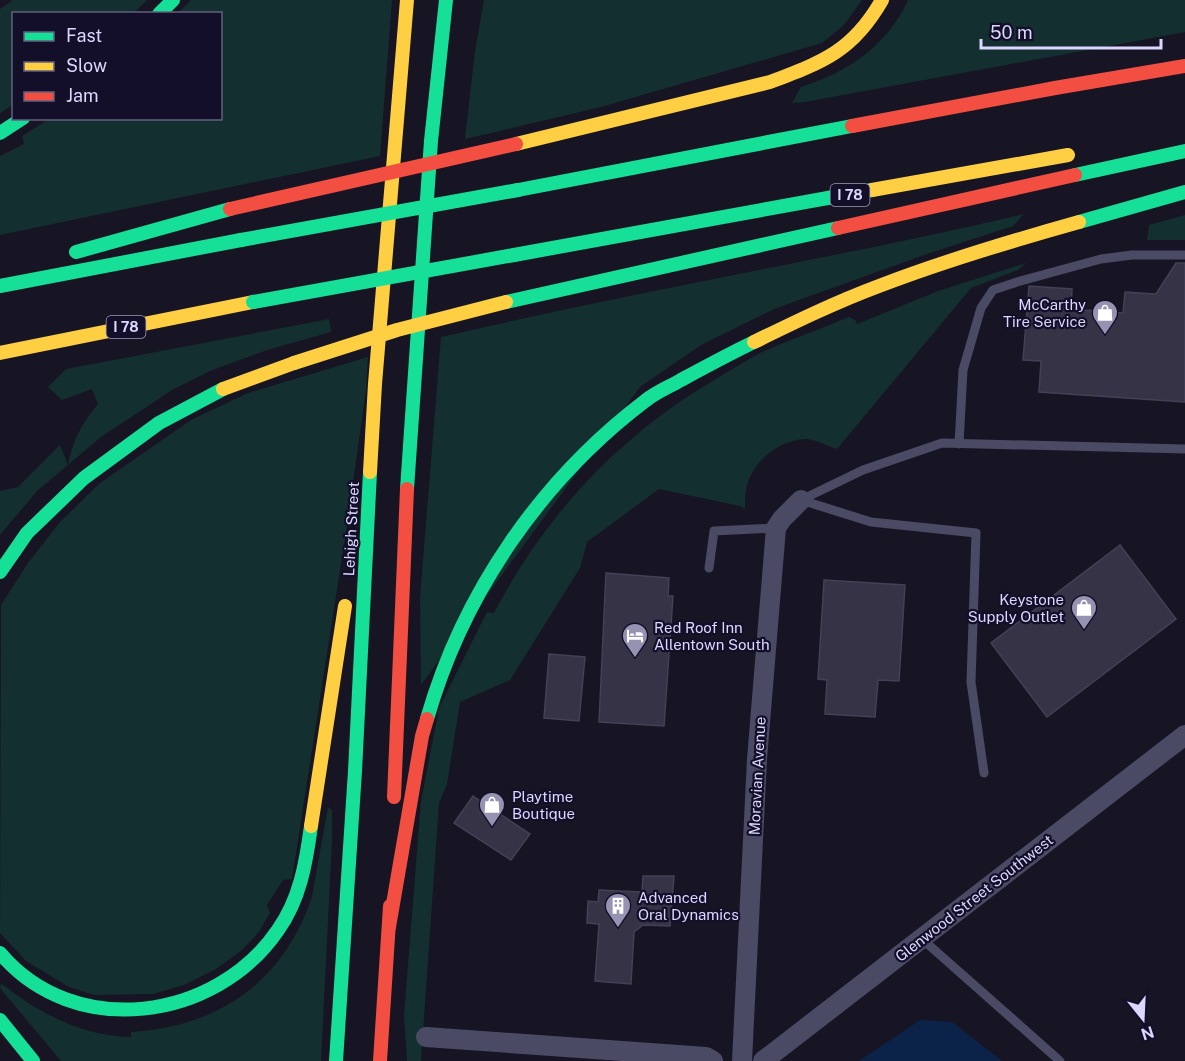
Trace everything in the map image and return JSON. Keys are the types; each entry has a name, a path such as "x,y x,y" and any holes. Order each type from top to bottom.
{"highway":[{"path":"161,12 174,0"},
{"name":"Lehigh Street","path":"336,1061 355,771 375,384 407,0"},
{"path":"380,1061 389,927 404,532 431,141 446,0"},
{"path":"58,257 230,209 516,144 770,82 834,55 855,40 870,23 882,0"},
{"path":"431,141 454,54"},
{"path":"0,286 1055,88 1185,66"},
{"path":"0,133 20,120"},
{"path":"0,572 27,533 84,478 159,423 222,389 294,363 397,330 506,302 1185,151"},
{"name":"I 78","path":"0,353 253,302 1082,152"},
{"path":"389,927 422,736 449,653 478,595 512,539 552,488 597,441 647,399 726,355 827,307 878,286 983,249 1185,192"},
{"path":"353,547 375,384"},
{"path":"0,953 15,970 41,987 70,1000 100,1008 132,1010 169,1005 199,996 226,981 251,962 272,938 292,906 302,877 332,698 346,594"},
{"path":"0,1020 33,1061"}],"street":[{"path":"776,528 801,500"},
{"name":"Moravian Avenue","path":"742,1061 757,759 776,528"},
{"name":"Glenwood Street Southwest","path":"763,1061 1185,735"},
{"path":"426,1037 706,1057 713,1061"}],"lane":[{"path":"958,444 963,370 981,308 993,290 1101,259 1132,255 1185,255"},
{"path":"801,500 863,470 942,443 1185,450"},
{"path":"801,500 871,522 976,533 971,682 984,773"},
{"path":"709,568 714,531 776,528"},
{"path":"922,939 1060,1061"}],"green space":[{"path":"13,0 147,0 135,12 12,12 12,106 0,113 0,9"},
{"path":"191,0 392,0 380,156 0,235 0,156 24,144 22,136 47,120 222,120 222,12 179,12"},
{"path":"484,0 862,0 844,25 822,43 601,107 465,139 475,51"},
{"path":"908,0 1185,0 1185,32 792,103 801,87 835,74 877,44 889,31"},
{"path":"1024,214 1013,226 924,255 774,309 701,345 640,387 421,685 420,597 441,337"},
{"path":"1185,215 1185,240 1147,240 1149,225"},
{"path":"1026,263 1018,270 971,288 837,449 806,439 785,444 767,455 753,471 749,480 745,509 659,489 587,542 580,568 510,680 460,702 447,784 439,803 421,1061 407,1061 404,1015 421,801 439,708 487,612 494,613 515,576 563,509 620,449 652,423 685,398 760,353 849,317 857,324 938,291"},
{"path":"329,319 331,332 267,350 210,371 172,390 101,437 68,465 78,433 98,404 92,389 62,400 48,387 66,369"},
{"path":"368,357 366,390 347,525 292,879 283,880 267,905 270,913 259,932 241,951 216,969 184,985 153,994 94,995 69,987 26,961 0,933 1,605 28,563 60,522 100,483 191,420 248,393"},
{"path":"60,445 68,465 37,491 0,535 0,491 18,487"},
{"path":"328,807 332,810 332,840 321,1061 61,1061 0,988 1,983 30,1004 62,1021 113,1036 131,1037 131,1032 190,1021 216,1011 240,997 261,979 280,958 296,934 312,898"}],"water":[{"path":"920,1020 952,1022 1002,1061 859,1061"}],"building":[{"name":"McCarthy Tire Service","path":"1176,263 1185,263 1185,402 1039,392 1041,361 1023,360 1029,286 1072,289 1071,309 1123,313 1125,292 1156,294"},
{"name":"Keystone Supply Outlet","path":"1120,545 1176,619 1047,717 991,643"},
{"name":"Red Roof Inn Allentown South","path":"606,573 669,578 668,596 673,596 664,726 599,722"},
{"path":"824,580 905,585 899,681 878,680 875,717 825,714 827,680 818,679"},
{"path":"549,654 585,657 579,721 544,718"},
{"name":"Playtime Boutique","path":"473,796 530,834 511,860 454,823"},
{"name":"Advanced Oral Dynamics","path":"643,876 674,876 670,926 643,925 634,932 631,984 595,981 599,924 587,923 588,901 598,902 599,890 642,892"}],"traffic: fast":[{"path":"161,12 173,0"},
{"path":"407,489 431,141 446,0"},
{"path":"0,133 20,120"},
{"path":"518,190 852,126"},
{"path":"1075,175 1185,151"},
{"path":"241,240 518,190"},
{"path":"514,255 872,190"},
{"path":"1079,222 1185,192"},
{"path":"76,252 230,209"},
{"path":"506,302 838,228"},
{"path":"0,286 241,240"},
{"path":"253,302 514,255"},
{"path":"427,719 442,672 484,584 540,503 572,466 607,432 649,398 754,342"},
{"path":"0,572 27,533 84,478 159,423 223,389"},
{"path":"336,1061 355,771 370,472"},
{"path":"0,953 31,981 66,999 104,1008 144,1009 182,1000 219,984 251,961 278,930 297,893 311,826"},
{"path":"0,1020 33,1061"}],"traffic: slow":[{"path":"370,472 375,384 407,0"},
{"path":"516,144 770,82 789,75 821,61 848,43 860,32 882,0"},
{"path":"872,190 1068,155"},
{"path":"754,342 831,305 903,277 1079,222"},
{"path":"0,353 253,302"},
{"path":"294,363 397,330 506,302"},
{"path":"223,389 294,363"},
{"path":"311,826 345,606"}],"traffic: jam":[{"path":"852,126 1185,66"},
{"path":"230,209 516,144"},
{"path":"838,228 1075,175"},
{"path":"394,797 407,489"},
{"path":"389,927 422,736 427,719"},
{"path":"380,1061 390,906"}],"place":[{"name":"McCarthy Tire Service","path":"1105,336"},
{"name":"Keystone Supply Outlet","path":"1084,631"},
{"name":"Red Roof Inn Allentown South","path":"635,659"},
{"name":"Playtime Boutique","path":"492,828"},
{"name":"Advanced Oral Dynamics","path":"618,929"}]}
